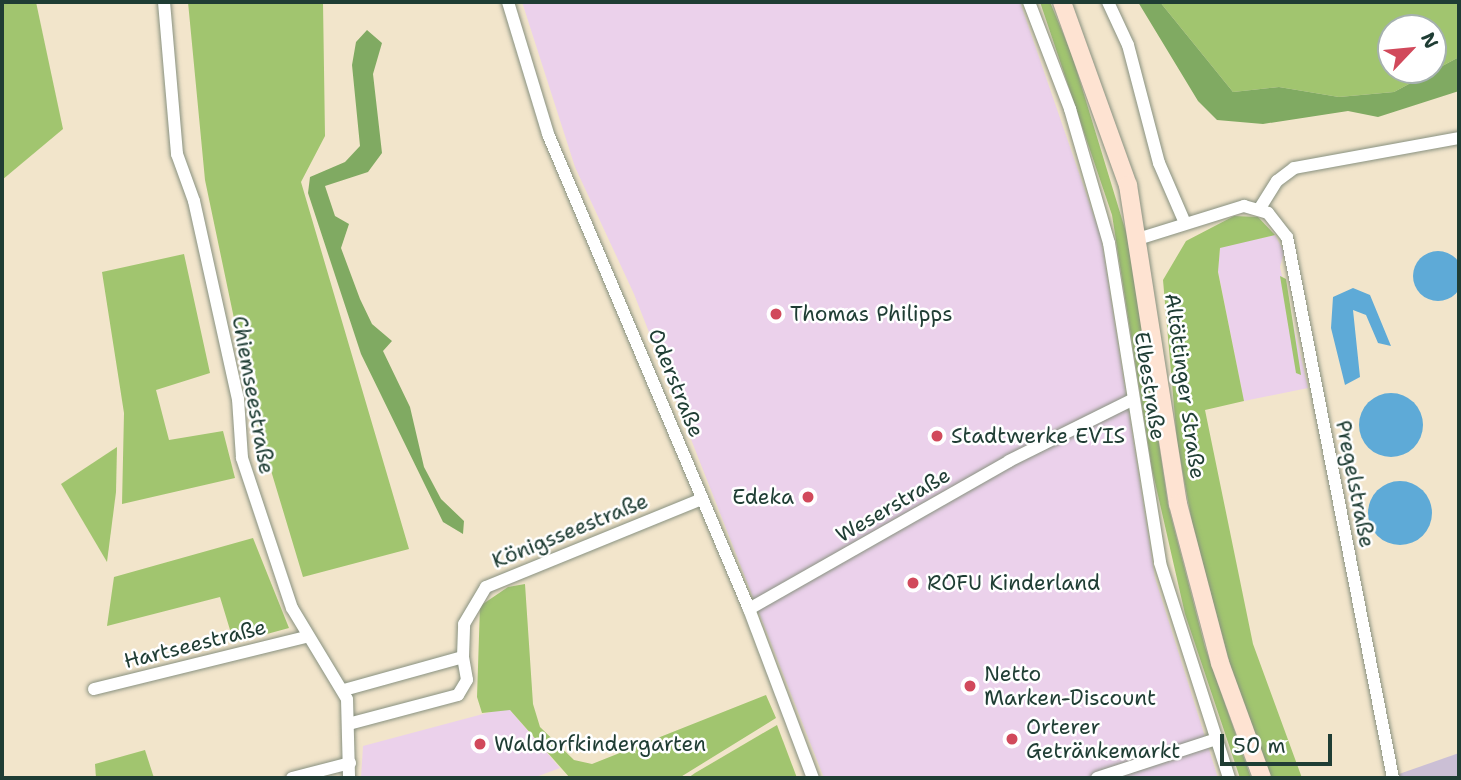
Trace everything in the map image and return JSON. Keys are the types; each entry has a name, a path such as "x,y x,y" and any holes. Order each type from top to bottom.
{"main road":[{"name":"Altöttinger Straße","path":"1062,2 1113,134 1141,238 1178,504 1220,663 1262,778"}],"street":[{"name":"Chiemseestraße","path":"164,2 177,154 194,201 238,399 242,458 261,527 306,637 344,690 352,723 349,778"},
{"name":"Oderstraße","path":"508,2 548,134 749,608 813,778"},
{"name":"Elbestraße","path":"1029,2 1070,109 1105,230 1160,563 1213,740 1229,778"},
{"path":"1108,2 1128,44 1159,163 1185,223"},
{"path":"1141,238 1244,206 1260,208 1294,168 1459,138"},
{"name":"Pregelstraße","path":"1260,208 1281,227 1293,258 1393,778"},
{"name":"Weserstraße","path":"749,608 1060,434 1132,400"},
{"name":"Königsseestraße","path":"352,723 458,695 467,680 463,657 464,624 485,587 702,499"},
{"name":"Hartseestraße","path":"94,689 306,637"},
{"path":"344,690 463,657"},
{"path":"1097,778 1213,740"},
{"path":"292,778 350,764"}],"shaded area":[{"path":"522,2 1020,2 1101,237 1155,578 1218,778 824,778 634,294 575,167"},
{"path":"1275,235 1284,252 1280,267 1308,388 1244,401 1218,271 1220,247"},
{"path":"498,710 510,710 560,768 533,778 361,778 363,746"},
{"path":"1459,753 1459,778 1400,778 1399,774"}],"green space":[{"path":"2,2 36,2 63,129 2,180"},
{"path":"188,2 323,2 325,136 301,182 409,549 303,577 254,414 205,180"},
{"path":"1040,2 1050,2 1072,55 1129,242 1168,505 1205,647 1251,778 1240,778 1185,614 1152,469 1112,215"},
{"path":"1138,2 1160,2 1233,92 1279,87 1339,97 1394,92 1409,84 1447,84 1447,63 1459,57 1459,91 1378,117 1348,111 1263,124 1217,120 1198,101"},
{"path":"1160,2 1459,2 1459,57 1447,63 1447,14 1377,14 1377,84 1409,84 1394,92 1339,97 1279,87 1233,92"},
{"path":"367,30 382,43 373,74 382,153 368,172 325,186 335,216 349,224 341,248 360,299 372,324 392,341 383,351 410,407 424,467 441,499 464,521 463,534 443,522 361,354 308,193 310,177 345,162 360,146 352,65 356,42"},
{"path":"1234,216 1258,217 1275,235 1220,248 1218,272 1244,401 1205,410 1253,644 1302,778 1270,778 1241,704 1194,533 1177,441 1163,280 1186,241"},
{"path":"184,254 210,373 156,390 169,440 223,431 235,478 122,504 124,413 102,272"},
{"path":"1280,276 1286,279 1301,375 1296,373"},
{"path":"117,447 116,492 107,562 61,484"},
{"path":"253,538 289,628 234,643 220,597 107,626 114,577"},
{"path":"525,584 533,704 540,727 574,760 592,764 766,695 776,718 679,778 570,778 510,710 482,713 477,697 480,606 508,587"},
{"path":"777,725 797,778 688,778 695,773"},
{"path":"145,750 154,778 96,778 95,764"}],"water":[{"path":"1428,252 1448,252 1462,266 1462,286 1448,300 1428,300 1414,286 1414,266"},
{"path":"1353,288 1370,295 1391,346 1378,343 1366,315 1353,310 1360,377 1345,385 1331,328 1333,297"},
{"path":"1385,393 1397,393 1414,402 1421,413 1421,437 1414,448 1397,457 1385,457 1373,452 1364,443 1359,431 1359,419 1364,407 1373,398"},
{"path":"1400,481 1423,490 1432,513 1423,536 1400,545 1377,536 1368,513 1377,490"}],"place":[{"name":"Thomas Philipps","path":"776,314"},
{"name":"Stadtwerke EVIS","path":"937,436"},
{"name":"Edeka","path":"808,497"},
{"name":"ROFU Kinderland","path":"913,583"},
{"name":"Netto Marken-Discount","path":"970,686"},
{"name":"Orterer Getränkemarkt","path":"1012,739"},
{"name":"Waldorfkindergarten","path":"480,744"}]}
